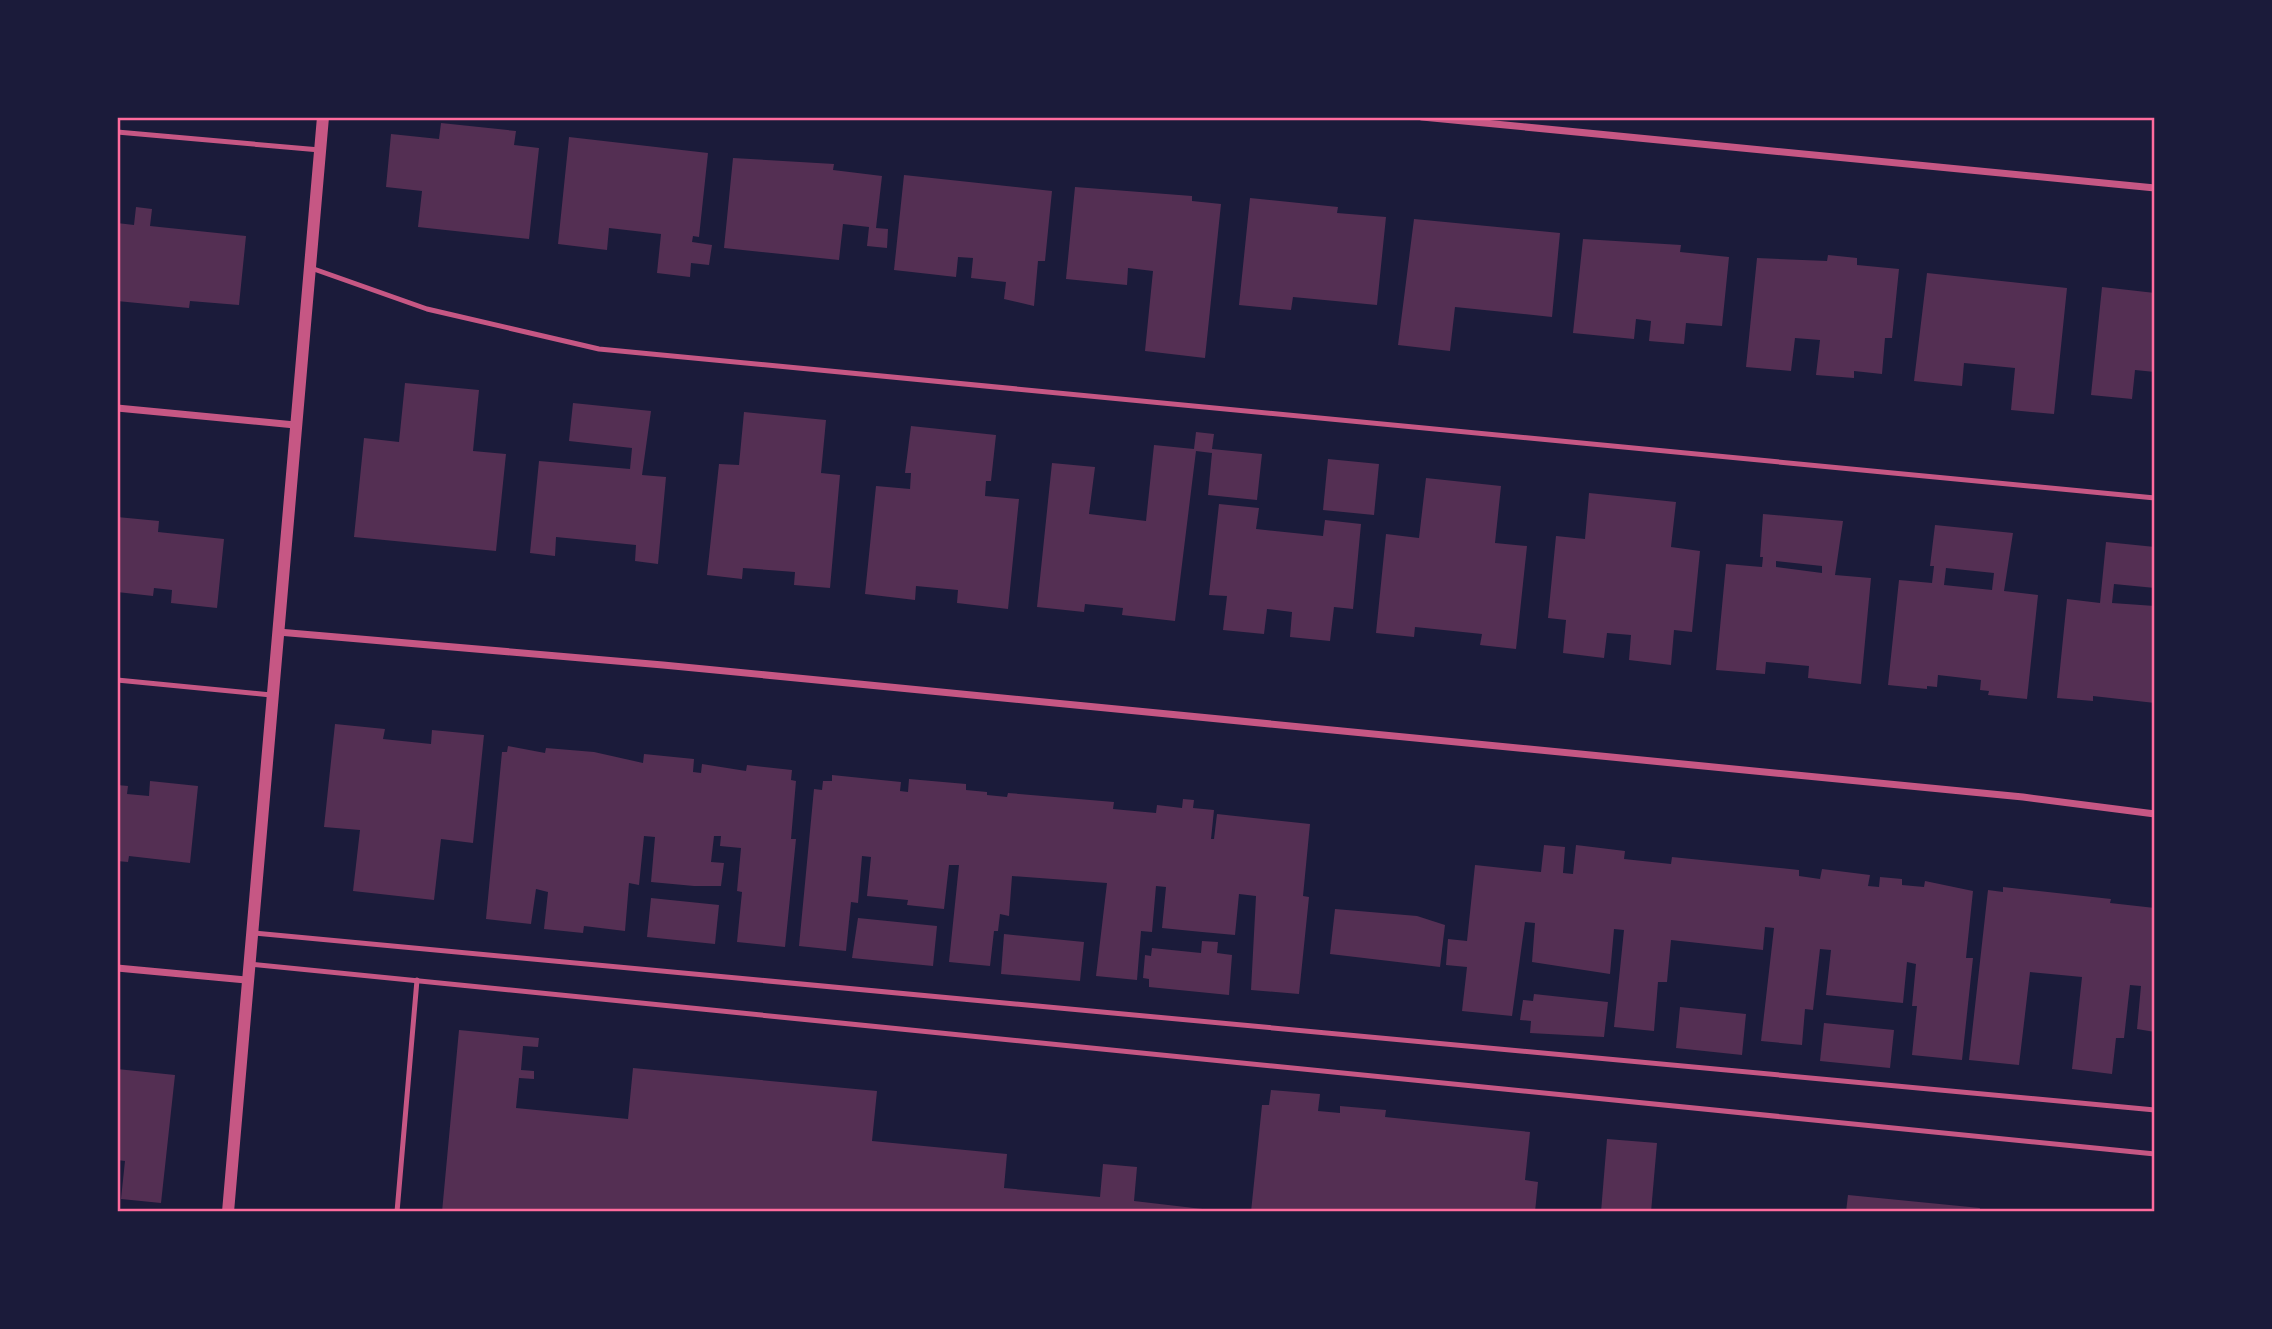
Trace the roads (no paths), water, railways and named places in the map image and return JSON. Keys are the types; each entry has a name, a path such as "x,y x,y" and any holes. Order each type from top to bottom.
{"street":[{"path":"228,1212 247,963 323,117"},
{"path":"1422,117 2155,188"},
{"path":"117,408 295,425"},
{"path":"277,632 676,667 2023,797 2155,814"},
{"path":"117,968 246,980"}],"lane":[{"path":"117,132 320,150"},
{"path":"310,267 427,309 600,349 2155,498"},
{"path":"117,680 271,695"},
{"path":"250,933 2155,1110"},
{"path":"247,963 2155,1154"},
{"path":"397,1212 417,980"}]}
